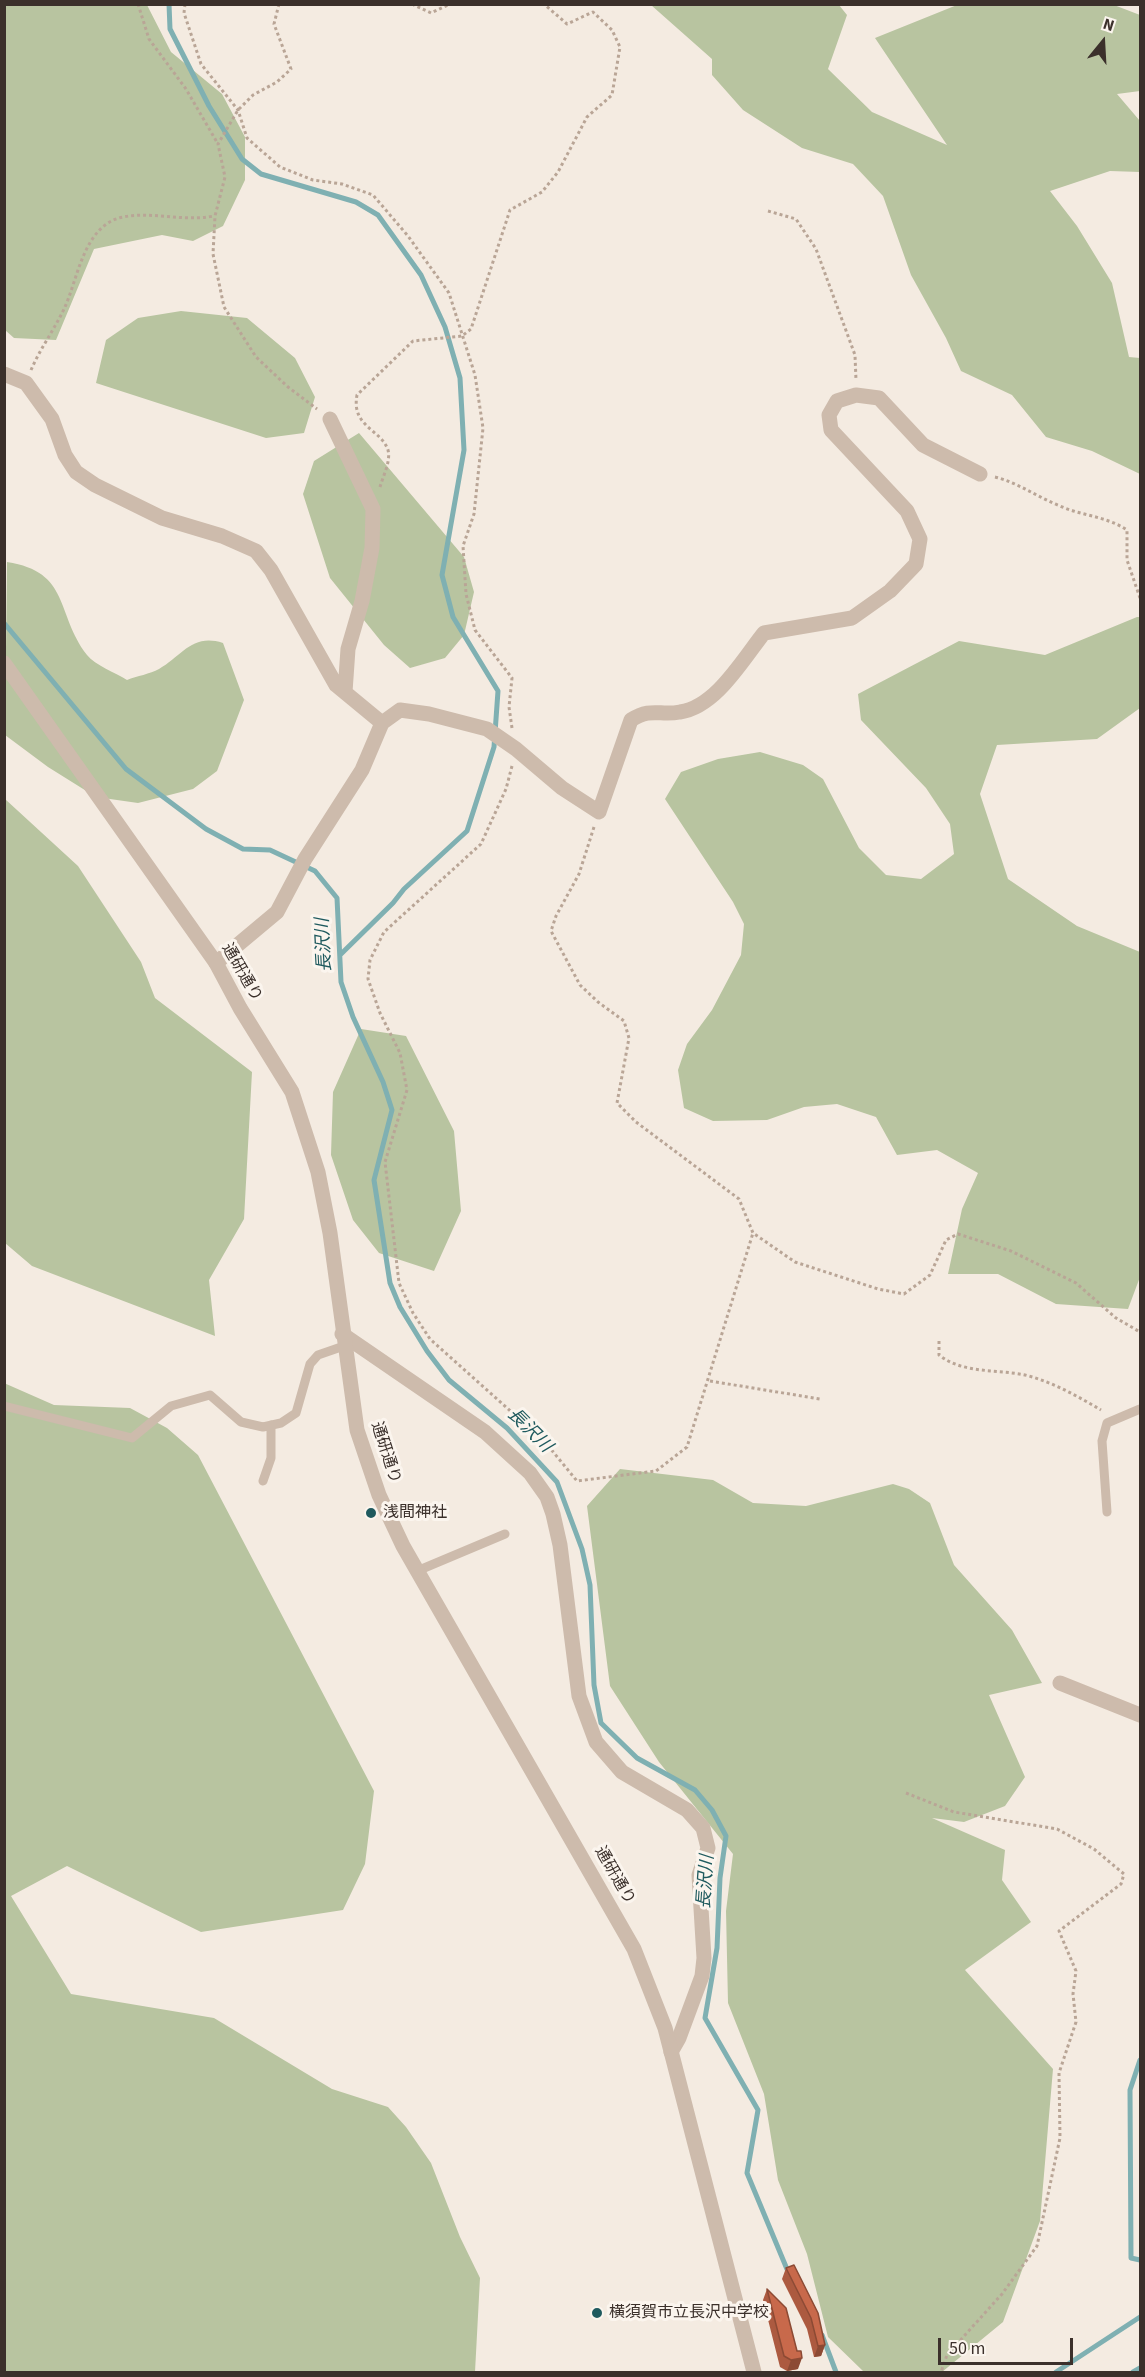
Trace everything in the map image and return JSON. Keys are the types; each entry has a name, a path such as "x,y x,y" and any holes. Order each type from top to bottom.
{"street":[{"path":"4,374 26,383 52,419 65,455 76,472 95,486 162,518 222,536 256,551 271,570 336,685 382,723"},
{"path":"216,963 277,912 305,860 362,770 382,723 400,710 429,714 487,729 516,749 562,788 599,812 631,720 645,711 679,713 696,708 745,662 764,633 852,618 890,591 916,564 920,539 907,511 831,430 829,415 837,401 856,395 879,398 923,445 980,474"},
{"path":"330,419 373,509 372,548 362,601 348,649 345,692"},
{"name":"通研通り","path":"4,663 216,963 240,1008 292,1092 318,1172 330,1233 357,1430 379,1495 417,1571 634,1949 665,2028 754,2373"},
{"path":"343,1340 485,1432 530,1473 547,1497 553,1514 560,1545 579,1696 596,1742 622,1772 687,1810 703,1828 708,1848 699,1875 704,1958 702,1976 671,2052"},
{"path":"1060,1683 1140,1715"}],"lane":[{"path":"4,1406 132,1438 171,1406 210,1395 241,1422 263,1427 281,1423 296,1413 310,1365 318,1355 343,1340"},
{"path":"1107,1512 1102,1441 1107,1424 1140,1409"},
{"path":"263,1481 272,1458 271,1425"},
{"path":"417,1571 505,1534"}],"path":[{"path":"138,4 149,39 186,89 218,143 225,177 214,216 213,254 224,307 256,357 288,387 330,419"},
{"path":"185,4 184,13 201,64 238,110 248,138 280,167 313,180 342,184 373,195 408,236 449,293 475,375 483,428 474,514 463,546 466,594 475,630 512,678 509,707 516,749 506,789 481,844 384,932 370,960 368,979 380,1013 400,1053 407,1090 385,1162 399,1282 413,1313 430,1339 545,1442 577,1481 656,1471 687,1447 710,1381 753,1233"},
{"path":"218,143 238,110 253,95 277,82 291,69 274,24 279,4"},
{"path":"412,4 431,12 450,4"},
{"path":"373,509 388,460 388,449 364,424 355,406 357,395 413,341 462,336 471,329 510,210 542,192 558,172 587,117 600,108 612,95 620,47 612,30 593,12 567,24 544,4"},
{"path":"768,211 796,219 816,249 855,355 856,395"},
{"path":"26,383 39,352 64,308 81,260 99,231 121,217 141,215 182,219 214,216"},
{"path":"980,474 1012,481 1061,507 1115,522 1127,530 1127,560 1140,598"},
{"path":"599,812 579,874 556,916 551,931 580,985 624,1021 629,1038 617,1103 636,1122 739,1199 753,1233 795,1262 878,1289 904,1294 930,1275 946,1240 958,1234 1011,1251 1076,1283 1116,1318 1140,1332"},
{"path":"939,1341 939,1355 950,1363 1024,1375 1059,1386 1116,1419"},
{"path":"710,1381 820,1399"},
{"path":"906,1792 954,1812 1057,1829 1094,1849 1124,1874 1121,1884 1059,1930 1076,1971 1073,1994 1077,2022 1059,2073 1059,2138 1037,2246 1002,2294 947,2355 941,2373"}],"green space":[{"path":"5,4 147,5 171,52 222,94 245,137 245,180 223,226 193,241 162,235 94,249 56,340 14,338 5,330"},
{"path":"651,5 839,5 847,15 828,69 872,112 947,145 875,38 957,5 1114,5 1140,15 1140,91 1117,94 1140,121 1140,172 1110,171 1050,191 1077,226 1112,283 1129,357 1140,358 1140,474 1092,451 1046,437 1012,395 961,371 946,338 911,275 883,196 853,164 802,148 743,110 712,75 712,59"},
{"path":"181,311 247,318 295,358 315,397 304,433 266,438 96,383 106,340 138,318"},
{"path":"359,433 464,557 474,592 464,635 445,658 410,668 384,645 330,578 303,494 314,461"},
{"path":"7,562 28,567 42,575 59,596 77,639 87,655 127,680 159,669 195,643 212,641 223,643 244,700 217,771 193,789 138,803 96,797 48,767 5,735"},
{"path":"1140,617 1140,708 1097,739 997,745 980,794 1008,879 1077,926 1140,952 1140,1277 1128,1309 1056,1304 998,1274 948,1274 962,1209 978,1173 937,1150 897,1155 876,1117 837,1104 804,1107 767,1120 713,1121 684,1108 678,1070 687,1044 712,1010 741,955 744,924 733,902 665,799 681,772 718,759 760,752 803,765 823,779 859,848 886,875 921,879 954,854 950,824 926,788 861,720 858,694 959,641 1045,655"},
{"path":"5,799 78,866 141,962 155,998 252,1072 244,1219 209,1280 215,1336 32,1266 5,1243"},
{"path":"361,1029 406,1036 454,1131 461,1211 434,1271 379,1253 353,1220 331,1155 333,1092"},
{"path":"4,1383 54,1405 130,1408 167,1428 198,1455 374,1791 365,1864 343,1910 201,1932 67,1866 11,1896 71,1994 214,2018 332,2089 388,2107 406,2127 431,2163 460,2237 480,2278 475,2372 5,2372"},
{"path":"620,1469 713,1480 753,1503 806,1506 893,1484 909,1489 930,1503 954,1565 1012,1630 1042,1683 989,1695 1025,1777 1005,1806 964,1822 932,1818 1005,1850 1002,1880 1031,1922 965,1970 1053,2069 1040,2221 1003,2322 942,2372 864,2372 828,2337 807,2254 778,2180 764,2094 728,2003 726,1911 733,1854 659,1762 610,1686 587,1506"}],"building":[{"path":"794,2265 818,2313 825,2345 818,2346 811,2318 786,2268"},
{"path":"767,2289 786,2308 797,2351 801,2351 802,2358 791,2360 784,2356"}],"waterway":[{"path":"169,4 170,29 209,106 242,159 261,174 356,202 378,215 421,275 445,327 460,378 464,450 442,575 453,617 498,691 494,747 467,831 404,889 393,903 340,955"},
{"name":"長沢川","path":"4,623 126,769 206,829 243,849 270,850 315,871 337,898 341,982 353,1017 383,1082 392,1110 374,1180 390,1283 400,1307 427,1351 449,1380 507,1428 557,1482 582,1549 590,1585 594,1685 601,1723 637,1758 695,1790 712,1810 726,1836 720,1878 717,1948 705,2018 758,2110 747,2173 789,2274"},
{"path":"1140,2060 1130,2090 1131,2258 1140,2260"},
{"path":"1056,2372 1140,2317"},
{"name":"長沢川","path":"822,2335 836,2372"},
{"path":"1133,2372 1140,2368"}],"place":[{"name":"浅間神社","path":"371,1513"},
{"name":"横須賀市立長沢中学校","path":"597,2313"}]}
